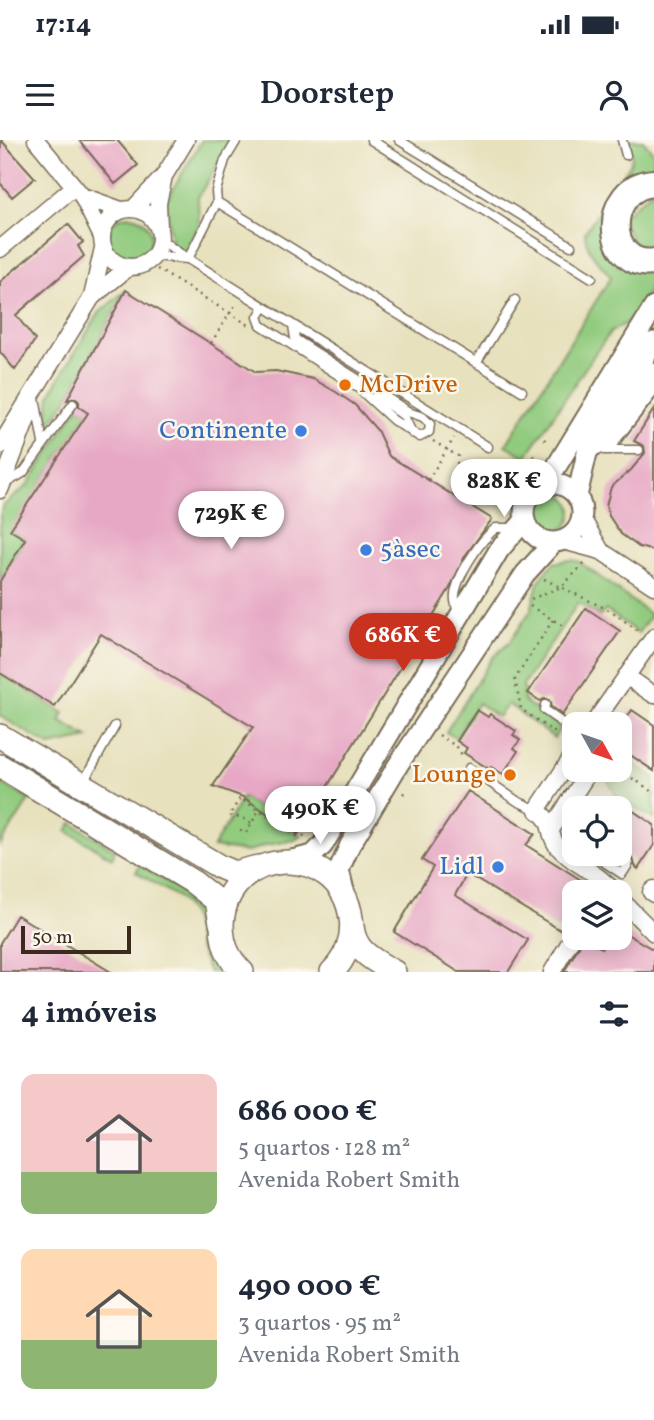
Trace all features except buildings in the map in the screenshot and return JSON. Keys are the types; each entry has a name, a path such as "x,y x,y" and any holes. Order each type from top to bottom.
{"highway":[{"path":"654,183 636,188 627,195 616,215 614,227 617,239 630,256 639,261 654,262"},
{"path":"590,448 607,437 654,377"}],"main road":[{"path":"0,736 203,858 234,873 286,861 298,862 320,870 339,887 346,899 353,939 371,959 394,972"},
{"path":"0,766 199,887 217,901 228,955 242,972"},
{"path":"222,929 226,904 232,892 240,881 261,867"},
{"path":"332,972 348,947 352,923"}],"street":[{"path":"36,140 78,191 113,262 129,268"},
{"path":"0,446 92,297 107,220 127,210 164,176 186,140"},
{"path":"92,297 129,268 156,262 160,234 158,203 164,176"},
{"path":"78,191 127,210 149,214 160,234"},
{"path":"0,249 78,191"},
{"path":"286,861 313,855 323,845 499,550 521,524 529,497 545,485 654,307"},
{"path":"577,496 590,448 654,342"},
{"path":"1,488 41,382"},
{"path":"545,485 560,485 577,496 582,507 582,518 601,551"},
{"path":"346,899 339,870 350,845 398,765 525,574 557,542 572,535 582,518"},
{"path":"521,524 537,537 601,551 654,586"},
{"path":"601,712 649,636"},
{"path":"626,676 654,695"},
{"path":"562,772 537,810 548,818 552,837 558,846 569,851 602,880"},
{"path":"552,828 583,782"},
{"path":"654,889 654,894"},
{"path":"632,912 654,933"},
{"path":"552,972 565,950"}],"lane":[{"path":"188,259 217,202 216,191 225,159 237,140"},
{"path":"371,140 592,278"},
{"path":"622,140 626,155"},
{"path":"403,141 571,246"},
{"path":"217,202 522,391"},
{"path":"160,234 188,259 488,447"},
{"path":"156,262 188,259"},
{"path":"476,363 515,300"},
{"path":"264,307 258,317 261,325 369,398 412,433 420,437 429,432 430,424 424,417 411,413 295,339 293,325"},
{"path":"35,398 43,443"},
{"path":"1,488 23,473 73,404"},
{"path":"590,448 639,450"},
{"path":"545,705 544,710 562,723"},
{"path":"81,785 115,726"},
{"path":"469,768 517,801 537,810"},
{"path":"610,866 622,874 627,866"}],"path":[{"path":"156,262 253,327"},
{"path":"211,343 230,313"},
{"path":"433,441 458,456 457,464 482,482 509,496"},
{"path":"428,480 447,449"},
{"path":"519,480 523,474"},
{"path":"531,599 561,587 586,561"},
{"path":"537,576 613,612 649,636"},
{"path":"530,606 562,625"},
{"path":"520,709 515,679 553,620"},
{"path":"439,734 457,747 463,757"},
{"path":"632,778 654,794"},
{"path":"403,794 407,789"},
{"path":"251,823 241,817 229,816 240,798 298,836 306,834"},
{"path":"240,830 246,833 259,810"}],"green space":[{"path":"202,140 233,140 198,197 199,226 179,262 172,249 166,201"},
{"path":"627,140 643,140 654,153 654,176 608,220 654,268 654,282 631,320 611,332 596,352 526,457 506,445 611,277 590,251 585,232 630,164 632,155"},
{"path":"654,189 654,257 638,255 622,217"},
{"path":"129,216 144,223 151,238 144,253 129,260 114,253 107,238 114,223"},
{"path":"126,290 67,400 46,429 50,396 57,382 99,313"},
{"path":"78,407 88,413 11,530 25,539 0,581 0,515 4,505 28,485"},
{"path":"552,492 560,493 566,498 571,504 571,520 566,526 560,531 552,532 544,531 538,526 533,520 532,512 533,504 538,498 544,493"},
{"path":"578,561 651,615 638,633 606,610 600,616 578,603 523,685 524,701 561,727 554,738 508,704 498,717 478,703 456,738 446,732 492,658 509,643 531,610 538,583 544,574 554,563"},
{"path":"0,673 64,713 60,721 89,738 50,746 0,716"},
{"path":"632,762 654,777 654,819 632,806 632,796 616,796 609,782 632,782"},
{"path":"2,783 29,800 0,845 0,788"},
{"path":"243,797 301,836 295,840 247,852 213,847"},
{"path":"72,823 115,850 112,858 67,831"},
{"path":"140,865 176,888 191,902 202,920 221,972 209,972 199,948 192,915 179,898 136,872"}],"place":[{"name":"McDrive","path":"345,385"},
{"name":"Continente","path":"301,431"},
{"name":"5àsec","path":"366,550"},
{"name":"Lounge","path":"510,775"},
{"name":"Lidl","path":"498,867"}]}
